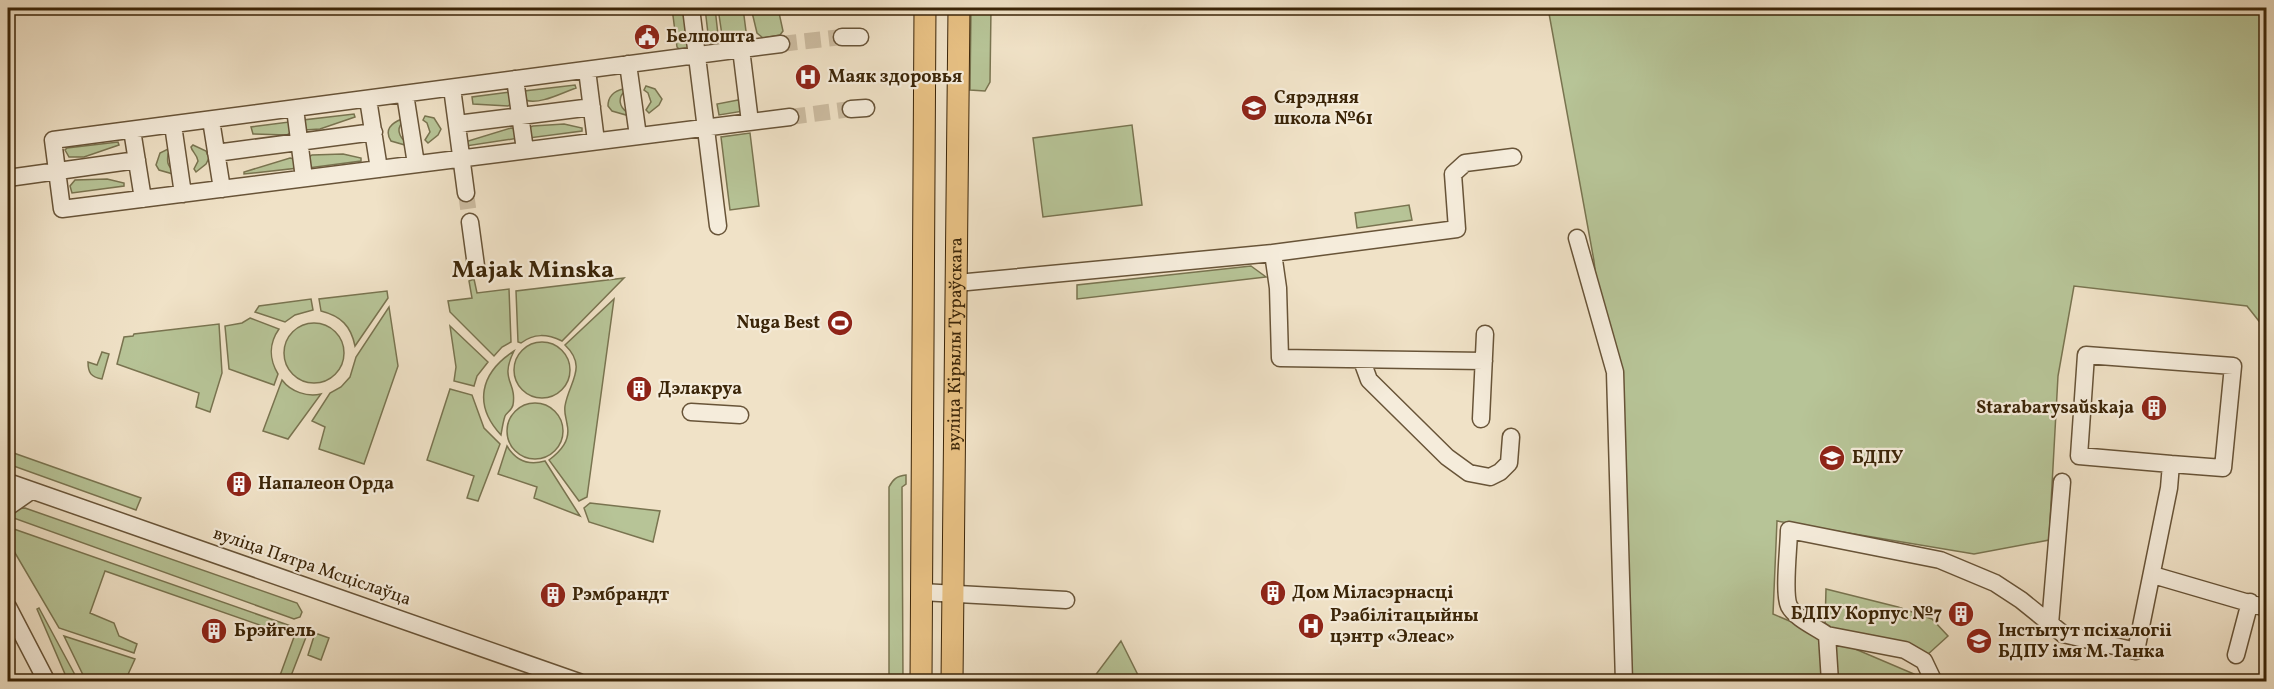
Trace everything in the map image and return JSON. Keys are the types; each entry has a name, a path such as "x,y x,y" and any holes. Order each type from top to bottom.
{"main road":[{"name":"вуліца Кірылы Тураўскага","path":"921,681 925,8"},
{"name":"вуліца Кірылы Тураўскага","path":"952,681 958,8"}],"street":[{"path":"691,8 718,226"},
{"path":"842,37 860,37"},
{"path":"781,44 53,140 62,209 790,117"},
{"path":"741,49 750,122"},
{"path":"628,64 638,136"},
{"path":"587,70 596,141"},
{"path":"515,79 525,150"},
{"path":"452,88 466,193"},
{"path":"405,94 416,164"},
{"path":"368,99 379,169"},
{"path":"457,124 592,107"},
{"path":"295,109 304,178"},
{"path":"211,120 222,189"},
{"path":"173,125 183,194"},
{"path":"132,130 142,199"},
{"path":"216,153 374,132"},
{"path":"957,283 1273,253 1457,229 1453,174 1465,163 1514,157"},
{"path":"8,178 137,160"},
{"path":"470,222 476,266"},
{"path":"1577,238 1615,372 1624,681"},
{"path":"1273,253 1278,288 1280,358 1484,361"},
{"path":"1481,419 1485,334"},
{"path":"2086,355 2233,366 2223,468 2171,464 2079,456 2086,355"},
{"path":"1362,361 1369,380 1447,457 1469,473 1490,477 1500,472 1509,463 1511,437"},
{"path":"691,411 741,415"},
{"path":"1934,681 1924,661 1905,650 1827,634 1797,615 1790,607 1787,594 1790,530 1940,560 1995,584 2021,600 2063,634 2136,651 2153,575 2169,488 2171,464"},
{"name":"вуліца Пятра Мсціслаўца","path":"8,482 579,681"},
{"path":"2050,624 2062,482"},
{"path":"8,507 31,491"},
{"path":"2153,575 2266,608"},
{"path":"921,592 1066,600"},
{"path":"2236,655 2250,602"},
{"path":"8,607 46,681"},
{"path":"1827,634 1830,681"}],"green space":[{"path":"672,8 686,8 689,49 680,50 677,47"},
{"path":"705,8 715,8 719,44 713,45 709,42"},
{"path":"718,8 743,8 747,39 723,42"},
{"path":"751,8 778,8 783,31 780,35 763,38 757,33"},
{"path":"971,8 991,8 990,82 985,91 970,90"},
{"path":"1548,8 2266,8 2266,330 2247,306 2074,286 2058,376 2049,540 1974,554 1777,521 1773,614 1914,674 1914,681 1621,681 1607,374 1594,261"},
{"path":"575,85 576,88 550,98 537,101 525,100 524,91"},
{"path":"646,86 655,89 662,99 659,105 649,113 646,110 651,102 648,93 644,90"},
{"path":"623,89 620,102 622,108 627,112 626,115 612,111 608,106 612,95"},
{"path":"510,92 513,102 508,106 473,104 472,97"},
{"path":"738,100 748,101 750,110 719,115 717,104"},
{"path":"354,114 355,117 320,129 304,130 303,120"},
{"path":"425,116 434,118 441,129 438,135 428,143 425,140 430,132 427,123 423,120"},
{"path":"402,119 399,132 406,142 405,145 391,141 388,133 392,125"},
{"path":"289,122 292,132 287,135 253,134 251,127"},
{"path":"564,124 582,128 582,131 529,138 530,127"},
{"path":"1132,125 1142,205 1043,217 1033,138"},
{"path":"511,128 515,129 519,138 466,146 465,142"},
{"path":"750,133 759,206 730,210 721,137"},
{"path":"118,142 119,145 84,157 69,157 65,150 67,148"},
{"path":"193,145 206,151 209,158 206,164 196,172 194,169 198,161 191,147"},
{"path":"170,148 168,161 174,171 173,174 159,170 156,165 160,153"},
{"path":"343,154 361,158 361,161 308,168 309,157 312,155"},
{"path":"290,158 294,159 298,168 244,174 244,172"},
{"path":"107,179 124,183 124,186 72,193 70,186 75,180"},
{"path":"1409,205 1412,220 1357,228 1355,213"},
{"path":"1251,266 1266,277 1077,299 1077,285"},
{"path":"624,278 562,341 541,336 518,342 516,291"},
{"path":"474,279 477,293 509,289 511,342 502,347 494,356 450,312 448,301 472,298 469,281"},
{"path":"387,291 388,298 355,346 348,327 334,316 321,311 319,299"},
{"path":"311,299 313,310 295,315 285,322 255,312 259,306"},
{"path":"614,299 587,497 579,501 549,460 561,449 568,435 565,406 576,368 572,353 565,345"},
{"path":"389,307 398,366 364,464 319,449 325,427 312,421 330,393 341,387 350,377 356,357"},
{"path":"250,318 279,329 273,340 271,351 278,374 274,385 229,369 225,326 242,323"},
{"path":"308,323 320,323 336,331 342,341 344,353 342,365 336,375 320,383 308,383 292,375 284,359 284,347 292,331"},
{"path":"219,324 222,373 210,412 196,407 199,393 117,364 124,337"},
{"path":"450,326 488,362 477,376 474,386 454,381 456,367"},
{"path":"542,342 553,344 562,350 568,359 570,370 568,381 562,390 553,396 542,398 531,396 522,390 516,381 514,370 516,359 522,350 531,344"},
{"path":"514,351 508,369 514,397 513,405 505,416 501,435 486,412 484,390 494,369"},
{"path":"102,352 109,354 102,379 91,374 88,362 97,365"},
{"path":"282,380 290,388 300,393 321,394 288,439 263,431"},
{"path":"450,389 472,395 484,428 500,444 478,501 467,498 474,476 427,460"},
{"path":"535,403 546,405 555,411 561,420 563,431 561,442 555,451 546,457 535,459 524,457 515,451 509,442 507,431 509,420 515,411 524,405"},
{"path":"507,446 518,459 523,461 533,463 545,461 580,516 534,498 537,487 498,474"},
{"path":"8,451 141,498 136,510 8,464"},
{"path":"906,475 906,484 902,487 903,681 889,681 889,487 896,478"},
{"path":"590,503 660,511 653,542 589,522 584,508"},
{"path":"25,508 297,603 302,612 300,617 294,619 8,516 15,509"},
{"path":"11,528 308,632 289,681 278,681 294,637 105,571 90,613 114,623 119,636 137,644 134,653 59,628 8,541"},
{"path":"1826,589 1898,607 1932,619 1948,636 1926,656 1825,626"},
{"path":"39,608 78,681 68,681 37,609"},
{"path":"315,633 329,638 321,660 308,655"},
{"path":"64,636 135,659 125,681 86,681"},
{"path":"1121,641 1138,675 1144,681 1096,681 1094,677"}],"tunnel":[{"path":"781,44 842,37"},
{"path":"790,117 851,109"},
{"path":"466,193 470,222"}],"place":[{"name":"Белпошта","path":"647,37"},
{"name":"Маяк здоровья","path":"808,77"},
{"name":"Сярэдняя школа №61","path":"1254,108"},
{"name":"Nuga Best","path":"840,323"},
{"name":"Дэлакруа","path":"639,389"},
{"name":"Starabarysaŭskaja","path":"2154,408"},
{"name":"БДПУ","path":"1832,458"},
{"name":"Напалеон Орда","path":"239,484"},
{"name":"Дом Міласэрнасці","path":"1273,593"},
{"name":"Рэмбрандт","path":"553,595"},
{"name":"БДПУ Корпус №7","path":"1961,614"},
{"name":"Рэабілітацыйны цэнтр «Элеас»","path":"1311,626"},
{"name":"Брэйгель","path":"214,631"},
{"name":"Інстытут псіхалогіі БДПУ імя М. Танка","path":"1979,641"}],"district":[{"name":"Majak Minska","path":"533,271"}]}
